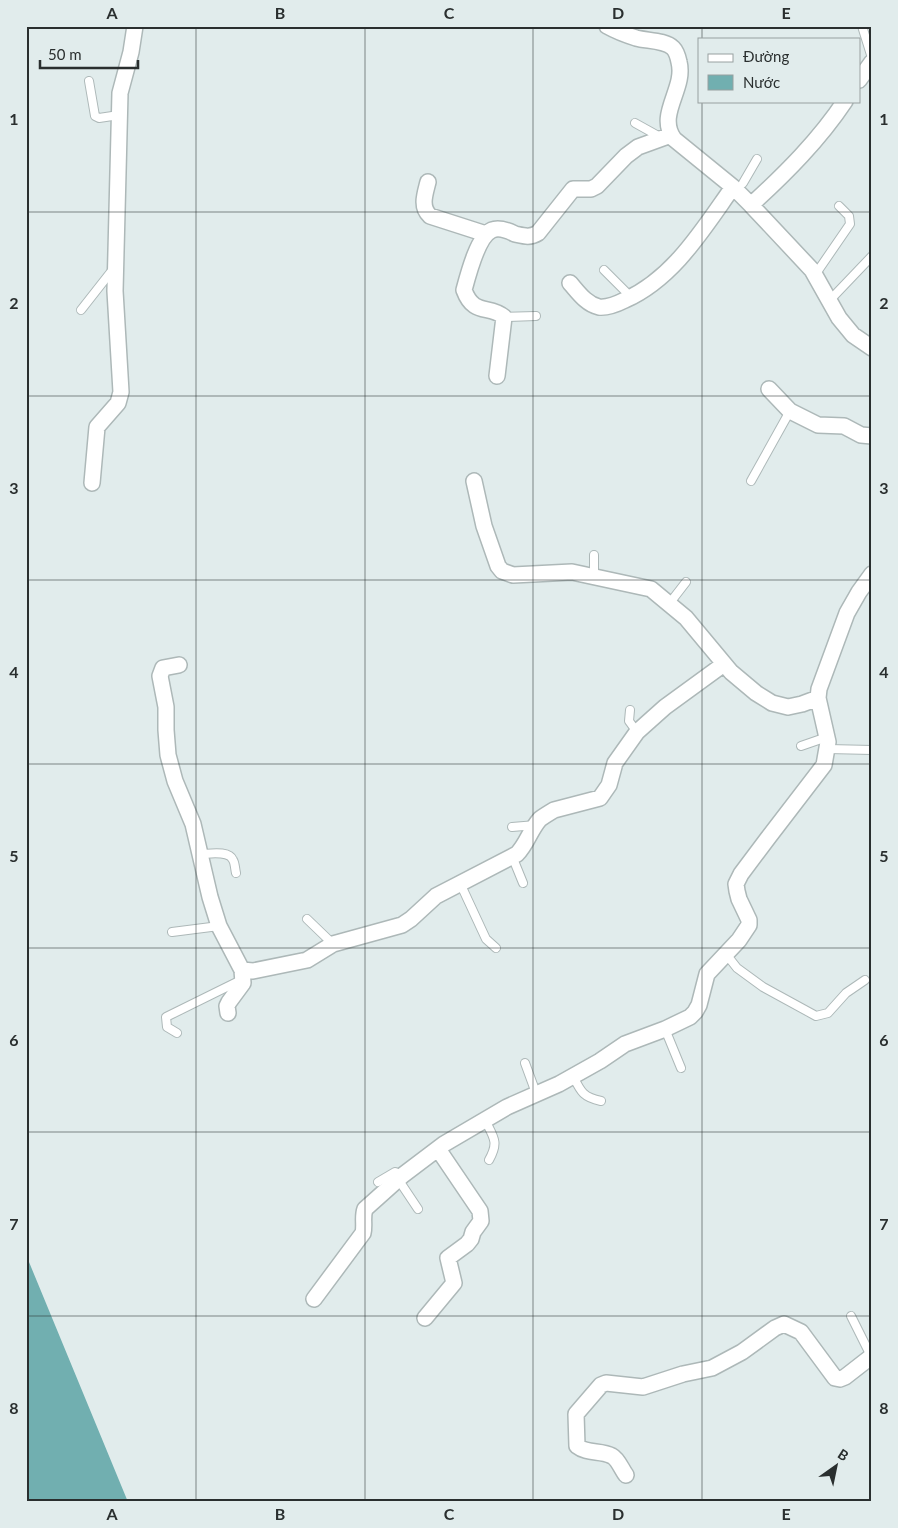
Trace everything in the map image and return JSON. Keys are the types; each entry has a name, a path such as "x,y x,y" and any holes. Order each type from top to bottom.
{"street":[{"path":"92,484 97,427 118,403 121,392 115,291 119,115 121,87 127,70 135,26"},
{"path":"607,26 635,38 667,44 673,48 680,68 680,79 667,124 666,137"},
{"path":"860,79 872,62"},
{"path":"751,205 801,157 833,120 844,102"},
{"path":"666,137 739,187 751,205 815,275 839,318 853,335 872,348"},
{"path":"497,376 504,318 498,313 480,309 470,303 464,290 473,260 486,234 493,229 500,229 532,237 538,233 574,189 591,189 597,186 626,156 638,147 666,137"},
{"path":"428,182 424,206 425,212 430,216 486,234"},
{"path":"570,283 584,299 593,305 601,307 617,304 631,297 655,283 664,274 739,187"},
{"path":"769,390 790,411 818,425 844,426 861,436 872,436"},
{"path":"474,481 484,526 498,566 502,571 513,575 566,571 651,589 698,631 724,664 739,680 756,693 772,703 788,707 818,698"},
{"path":"314,1299 363,1233 365,1209 438,1148 507,1107 600,1061 625,1044 665,1029 696,1012 707,974 739,940 749,925 749,920 739,899 736,884 741,874 824,765 828,743 818,698 819,689 847,614 872,574"},
{"path":"242,974 307,960 333,944 402,924 411,919 436,896 517,854 523,848 540,819 554,810 600,798 609,785 615,763 637,732 665,707 724,664"},
{"path":"180,665 163,668 160,676 166,707 168,754 175,781 193,824 210,897 219,926 242,974 241,985 227,1006 228,1013"},
{"path":"425,1318 454,1283 448,1258 467,1244 482,1217 480,1211 438,1148"},
{"path":"626,1475 614,1457 576,1446 576,1414 606,1383 643,1387 683,1374 712,1368 742,1352 775,1328 784,1324 801,1332 836,1378 845,1377 872,1356"}],"lane":[{"path":"862,26 872,58"},
{"path":"89,81 95,116 98,118 119,115"},
{"path":"635,123 666,137"},
{"path":"739,187 758,159"},
{"path":"815,275 850,224 849,216 839,206"},
{"path":"830,300 872,256"},
{"path":"82,310 116,266"},
{"path":"604,270 631,297"},
{"path":"504,318 536,316"},
{"path":"751,481 790,411"},
{"path":"594,555 594,577"},
{"path":"669,604 686,582"},
{"path":"630,710 629,721 637,732"},
{"path":"801,746 828,743 872,750"},
{"path":"512,828 536,825"},
{"path":"200,854 223,854 230,856 233,859 236,873"},
{"path":"512,856 522,883"},
{"path":"460,883 486,939 496,948"},
{"path":"307,919 333,944"},
{"path":"172,932 219,926"},
{"path":"726,954 737,968 763,987 816,1016 828,1014 846,993 865,980"},
{"path":"177,1032 168,1027 166,1017 242,974"},
{"path":"665,1029 681,1068"},
{"path":"526,1063 536,1093"},
{"path":"573,1076 584,1094 601,1101"},
{"path":"485,1120 496,1140 495,1148 489,1160"},
{"path":"378,1182 395,1172 401,1177 418,1209"},
{"path":"851,1316 872,1356"}],"water":[{"path":"26,1254 29,1262 128,1502 26,1502"}]}
